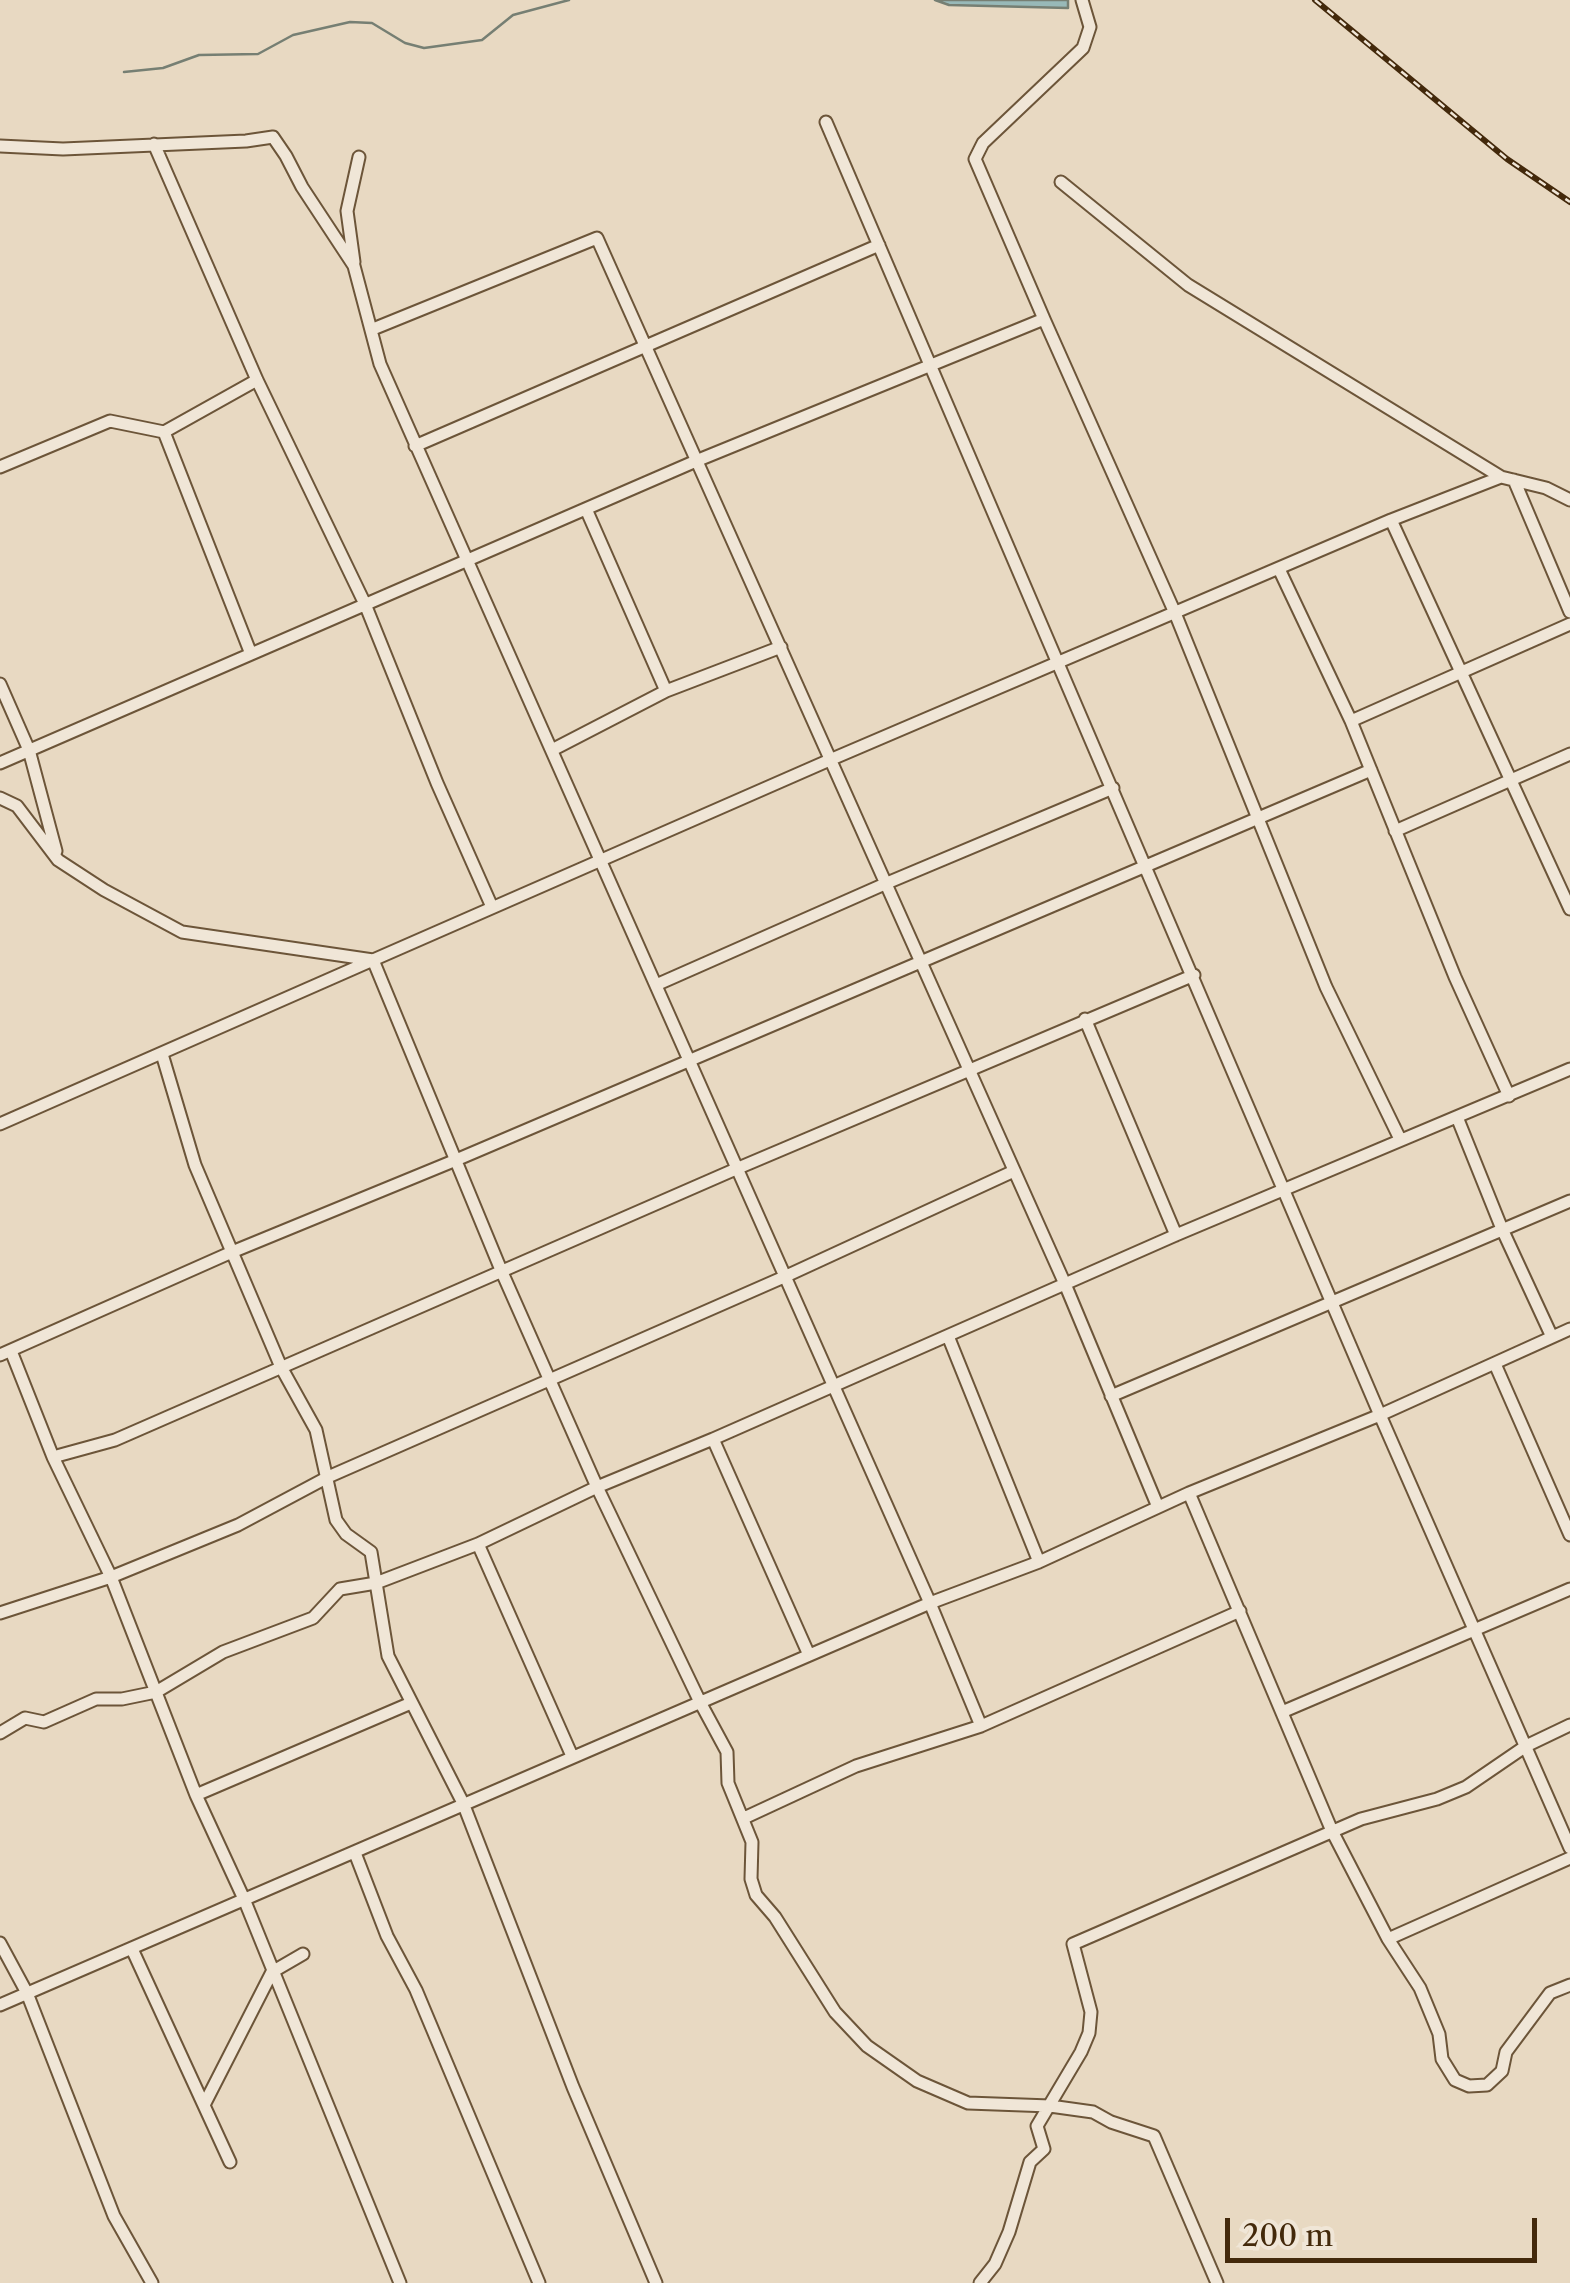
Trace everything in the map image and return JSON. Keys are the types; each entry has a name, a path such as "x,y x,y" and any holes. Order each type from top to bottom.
{"street":[{"path":"1082,0 1090,27 1082,48 983,143 975,159 1176,613 1326,987 1400,1139"},
{"path":"826,122 1380,1415 1570,1848"},
{"path":"0,146 64,148 273,137 354,266"},
{"path":"154,144 257,380 365,604 436,783 492,907"},
{"path":"359,156 347,210 354,266 380,364 981,1726"},
{"path":"1061,182 1188,285 1507,479 1546,488 1570,500"},
{"path":"373,329 597,238 1065,1284 1158,1507"},
{"path":"416,446 879,245"},
{"path":"0,763 696,462 1044,320"},
{"path":"0,467 110,421 164,432 257,380"},
{"path":"164,432 251,654"},
{"path":"0,1124 832,759 1391,520 1507,479"},
{"path":"1507,479 1570,612"},
{"path":"586,509 666,691"},
{"path":"1391,520 1570,910"},
{"path":"1280,569 1352,721 1509,1096"},
{"path":"1352,721 1570,624"},
{"path":"552,750 666,691 780,646"},
{"path":"0,684 29,750 58,860"},
{"path":"1395,831 1570,754"},
{"path":"400,2283 244,1900 196,1795 111,1577 5,1353 232,1252 690,1062 1371,770"},
{"path":"656,985 1113,788"},
{"path":"0,798 16,806 58,860 182,932 373,960"},
{"path":"373,960 501,1270 598,1487 727,1752 728,1783 752,1842 750,1879 756,1895 835,2012 867,2046 917,2081 946,2096 985,2105 1050,2106 1093,2112 1154,2136 1217,2283"},
{"path":"53,1457 115,1440 1085,1018 1194,975"},
{"path":"1085,1018 1176,1235"},
{"path":"162,1054 195,1165 281,1367 316,1430 336,1520 346,1534 371,1552 388,1656 463,1803 573,2086 656,2283"},
{"path":"0,1733 26,1718 44,1722 96,1699 122,1699 156,1692 222,1652 313,1618 340,1589 376,1583 478,1544 598,1487 1176,1235 1570,1070"},
{"path":"1457,1116 1502,1229 1552,1337"},
{"path":"0,1613 111,1577 238,1525 328,1477 784,1277 1014,1171"},
{"path":"1111,1396 1570,1201"},
{"path":"0,2005 930,1603 1039,1562 1570,1329"},
{"path":"948,1336 1039,1562"},
{"path":"1495,1364 1570,1535"},
{"path":"713,1439 809,1655"},
{"path":"1189,1493 1332,1831 1388,1938 1420,1988 1440,2034 1442,2059 1455,2080 1470,2086 1487,2086 1502,2071 1506,2052 1550,1992 1570,1984"},
{"path":"478,1544 572,1756"},
{"path":"1282,1712 1570,1589"},
{"path":"744,1818 856,1766 981,1726 1240,1611"},
{"path":"196,1795 411,1703"},
{"path":"980,2283 995,2264 1009,2232 1030,2162 1044,2149 1037,2126 1081,2052 1088,2032 1091,2012 1073,1944 1361,1819 1438,1799 1466,1787 1526,1746 1570,1724"},
{"path":"355,1852 387,1936 416,1990 539,2283"},
{"path":"1388,1938 1570,1858"},
{"path":"0,1943 27,1993 114,2216 152,2283"},
{"path":"132,1948 230,2162"},
{"path":"204,2105 272,1972 303,1954"}],"water":[{"path":"935,0 1068,0 1068,8 949,5"}],"waterway":[{"path":"124,72 163,68 199,55 258,54 293,35 350,22 372,23 405,43 424,48 482,40 513,15 569,0"}],"railway":[{"path":"1315,0 1507,159 1570,202"}]}
